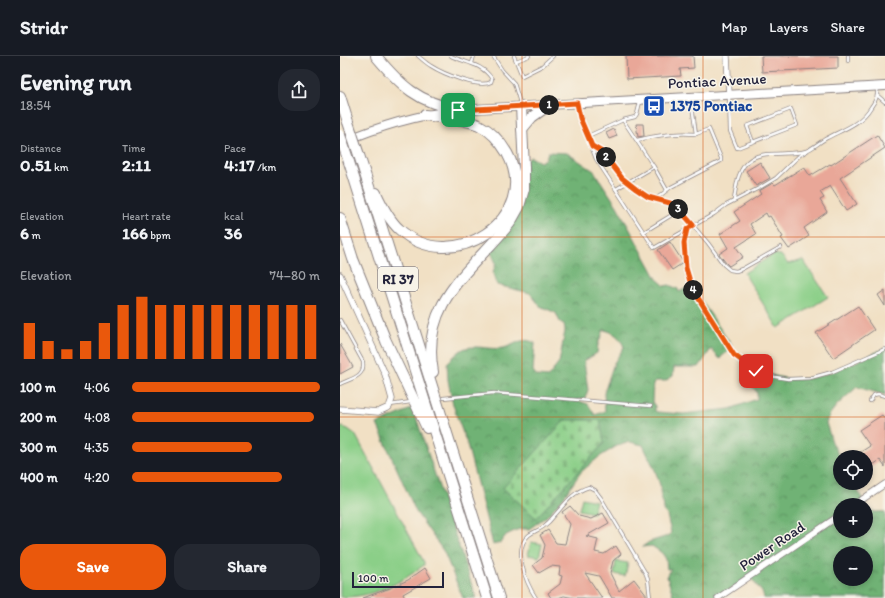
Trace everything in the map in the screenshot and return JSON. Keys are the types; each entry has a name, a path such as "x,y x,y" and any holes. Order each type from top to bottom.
{"highway":[{"path":"376,56 411,92 435,104 458,110"},
{"name":"RI 37","path":"340,96 440,401 499,598"},
{"path":"522,129 532,117 549,105"},
{"path":"440,401 431,359 431,346 435,322 441,307 452,288 503,232 519,207 524,182 520,106"},
{"path":"359,155 387,214 395,226 405,234 424,243 446,247 460,246 480,238 496,226 504,216 510,203 514,182 511,161 496,138 479,125 465,121 425,115"},
{"name":"RI 37","path":"340,135 487,598"},
{"path":"340,218 351,255 383,334 425,422 453,492"}],"main road":[{"name":"Pontiac Avenue","path":"340,144 386,127 425,115 458,110 691,96 881,87"}],"street":[{"path":"727,56 729,95"},
{"path":"340,275 387,381 392,397 390,405 384,410 378,412 340,409"},
{"path":"864,498 885,484"},
{"name":"Power Road","path":"718,598 833,520"}],"lane":[{"path":"418,56 430,66 463,80 488,84 491,82 492,79 489,74 472,63 459,60 451,56"},
{"path":"472,63 474,56"},
{"path":"493,56 502,70 514,83 520,106"},
{"path":"514,56 522,76 542,66 553,56"},
{"path":"516,61 529,56"},
{"path":"577,103 580,118 596,159 654,248 734,200 761,188 776,178 800,155 824,139 861,120 868,113 878,96 881,87"},
{"path":"729,95 730,132 737,148 753,142 797,124 791,109 747,126 753,142"},
{"path":"691,96 696,134"},
{"path":"878,96 885,102"},
{"path":"588,136 623,120 634,117 637,114 641,99"},
{"path":"623,120 654,166 667,190"},
{"path":"637,140 680,132 696,134 709,129 722,158 721,161 667,190 656,199"},
{"path":"592,146 602,152 622,178 628,183 648,197 670,203 680,210 708,243 724,265 730,270 736,271 742,269 781,247"},
{"path":"734,200 739,175 751,159 774,154 807,151"},
{"path":"616,189 654,166"},
{"path":"644,232 680,210"},
{"path":"687,229 684,243 686,268 692,288 734,355 756,371 769,376 788,379 810,378 832,372 885,349"},
{"path":"340,320 363,362 364,368 360,374 340,384"},
{"path":"440,401 494,393 651,406"},
{"path":"870,401 874,395 878,394 885,396"},
{"path":"390,405 411,402"},
{"path":"536,598 521,562 521,548 525,540 530,535 543,528 572,496 580,489 589,487 595,490 601,498 646,574 650,598"}],"green space":[{"path":"548,152 567,153 594,171 617,206 657,279 665,286 669,285 678,289 679,292 690,286 692,287 732,346 732,349 720,359 711,349 699,367 674,367 673,376 665,381 656,381 653,384 652,402 655,406 655,411 683,414 730,409 757,399 756,390 743,381 752,368 780,377 796,379 810,378 839,369 885,348 885,395 857,387 837,405 830,414 826,423 836,450 833,450 833,490 858,490 862,498 833,498 833,538 873,538 873,512 885,512 885,598 764,598 762,592 750,577 718,598 674,598 667,577 671,569 667,569 666,559 662,553 652,546 642,547 649,542 668,536 671,533 667,515 663,511 664,505 661,498 661,488 655,470 643,445 630,442 617,446 599,457 581,472 563,498 547,516 529,529 519,529 506,535 501,542 493,545 467,444 452,401 448,380 447,363 466,348 503,348 526,340 535,343 533,371 537,376 548,377 559,363 565,331 564,324 560,322 556,313 540,306 530,293 497,285 493,272 496,263 489,248 515,216 525,161 531,157 540,162 546,159","holes":["604,330 611,332 621,340 624,347 614,363 604,393 605,411 595,415 588,404 576,400 585,398 588,390 584,361 597,353 598,344"]},
{"path":"774,254 781,255 788,264 803,260 828,297 778,328 744,273"},
{"path":"413,408 476,598 463,598 444,552 416,512 377,424"},
{"path":"565,420 600,420 604,443 536,518 503,488"},
{"path":"343,427 355,434 424,562 424,565 415,572 395,584 374,592 352,597 340,597 340,428"},
{"path":"582,498 596,501 593,513 579,510"},
{"path":"531,542 542,544 539,557 528,555"},
{"path":"616,561 628,563 625,576 614,574"}],"building":[{"path":"626,56 693,56 694,68 680,69 681,76 627,79"},
{"path":"761,56 838,56 838,68 762,72"},
{"path":"636,124 643,124 644,136 638,137"},
{"path":"614,129 617,136 609,139 606,133"},
{"path":"877,135 885,148 840,178 857,204 846,211 830,186 820,192 824,198 820,200 827,212 804,228 809,236 789,249 781,238 783,237 770,216 768,217 766,213 750,224 756,234 736,247 743,257 729,266 726,263 719,254 728,248 720,234 740,221 734,212 761,194 759,191 773,183 775,185 804,167 810,176 830,164 831,165"},
{"path":"760,162 770,178 756,186 746,171"},
{"path":"670,242 683,262 672,270 658,250"},
{"path":"885,290 885,306 878,295"},
{"path":"858,306 874,330 833,358 816,333"},
{"path":"340,344 353,367 340,374"},
{"path":"882,415 885,419 885,467 880,460 873,465 873,450 864,450 870,446 859,430"},
{"path":"570,506 579,516 591,519 603,513 609,523 586,536 598,539 595,552 604,554 616,546 621,554 613,561 610,573 619,591 634,579 647,596 644,598 612,598 599,576 585,573 602,598 575,598 564,596 551,598 548,593 560,584 562,576 559,575 560,567 551,566 539,573 533,565 542,558 545,545 540,535 548,530 556,543 565,544 570,524 562,512"},
{"path":"425,568 431,578 403,594 405,598 363,598 408,580"}],"place":[{"name":"1375 Pontiac","path":"654,106"}],"route":[{"path":"458,110 577,103 580,118 592,146 602,152 622,178 648,197 670,203 677,207 693,225 687,229 684,243 686,268 692,288 734,355 756,371"}]}
